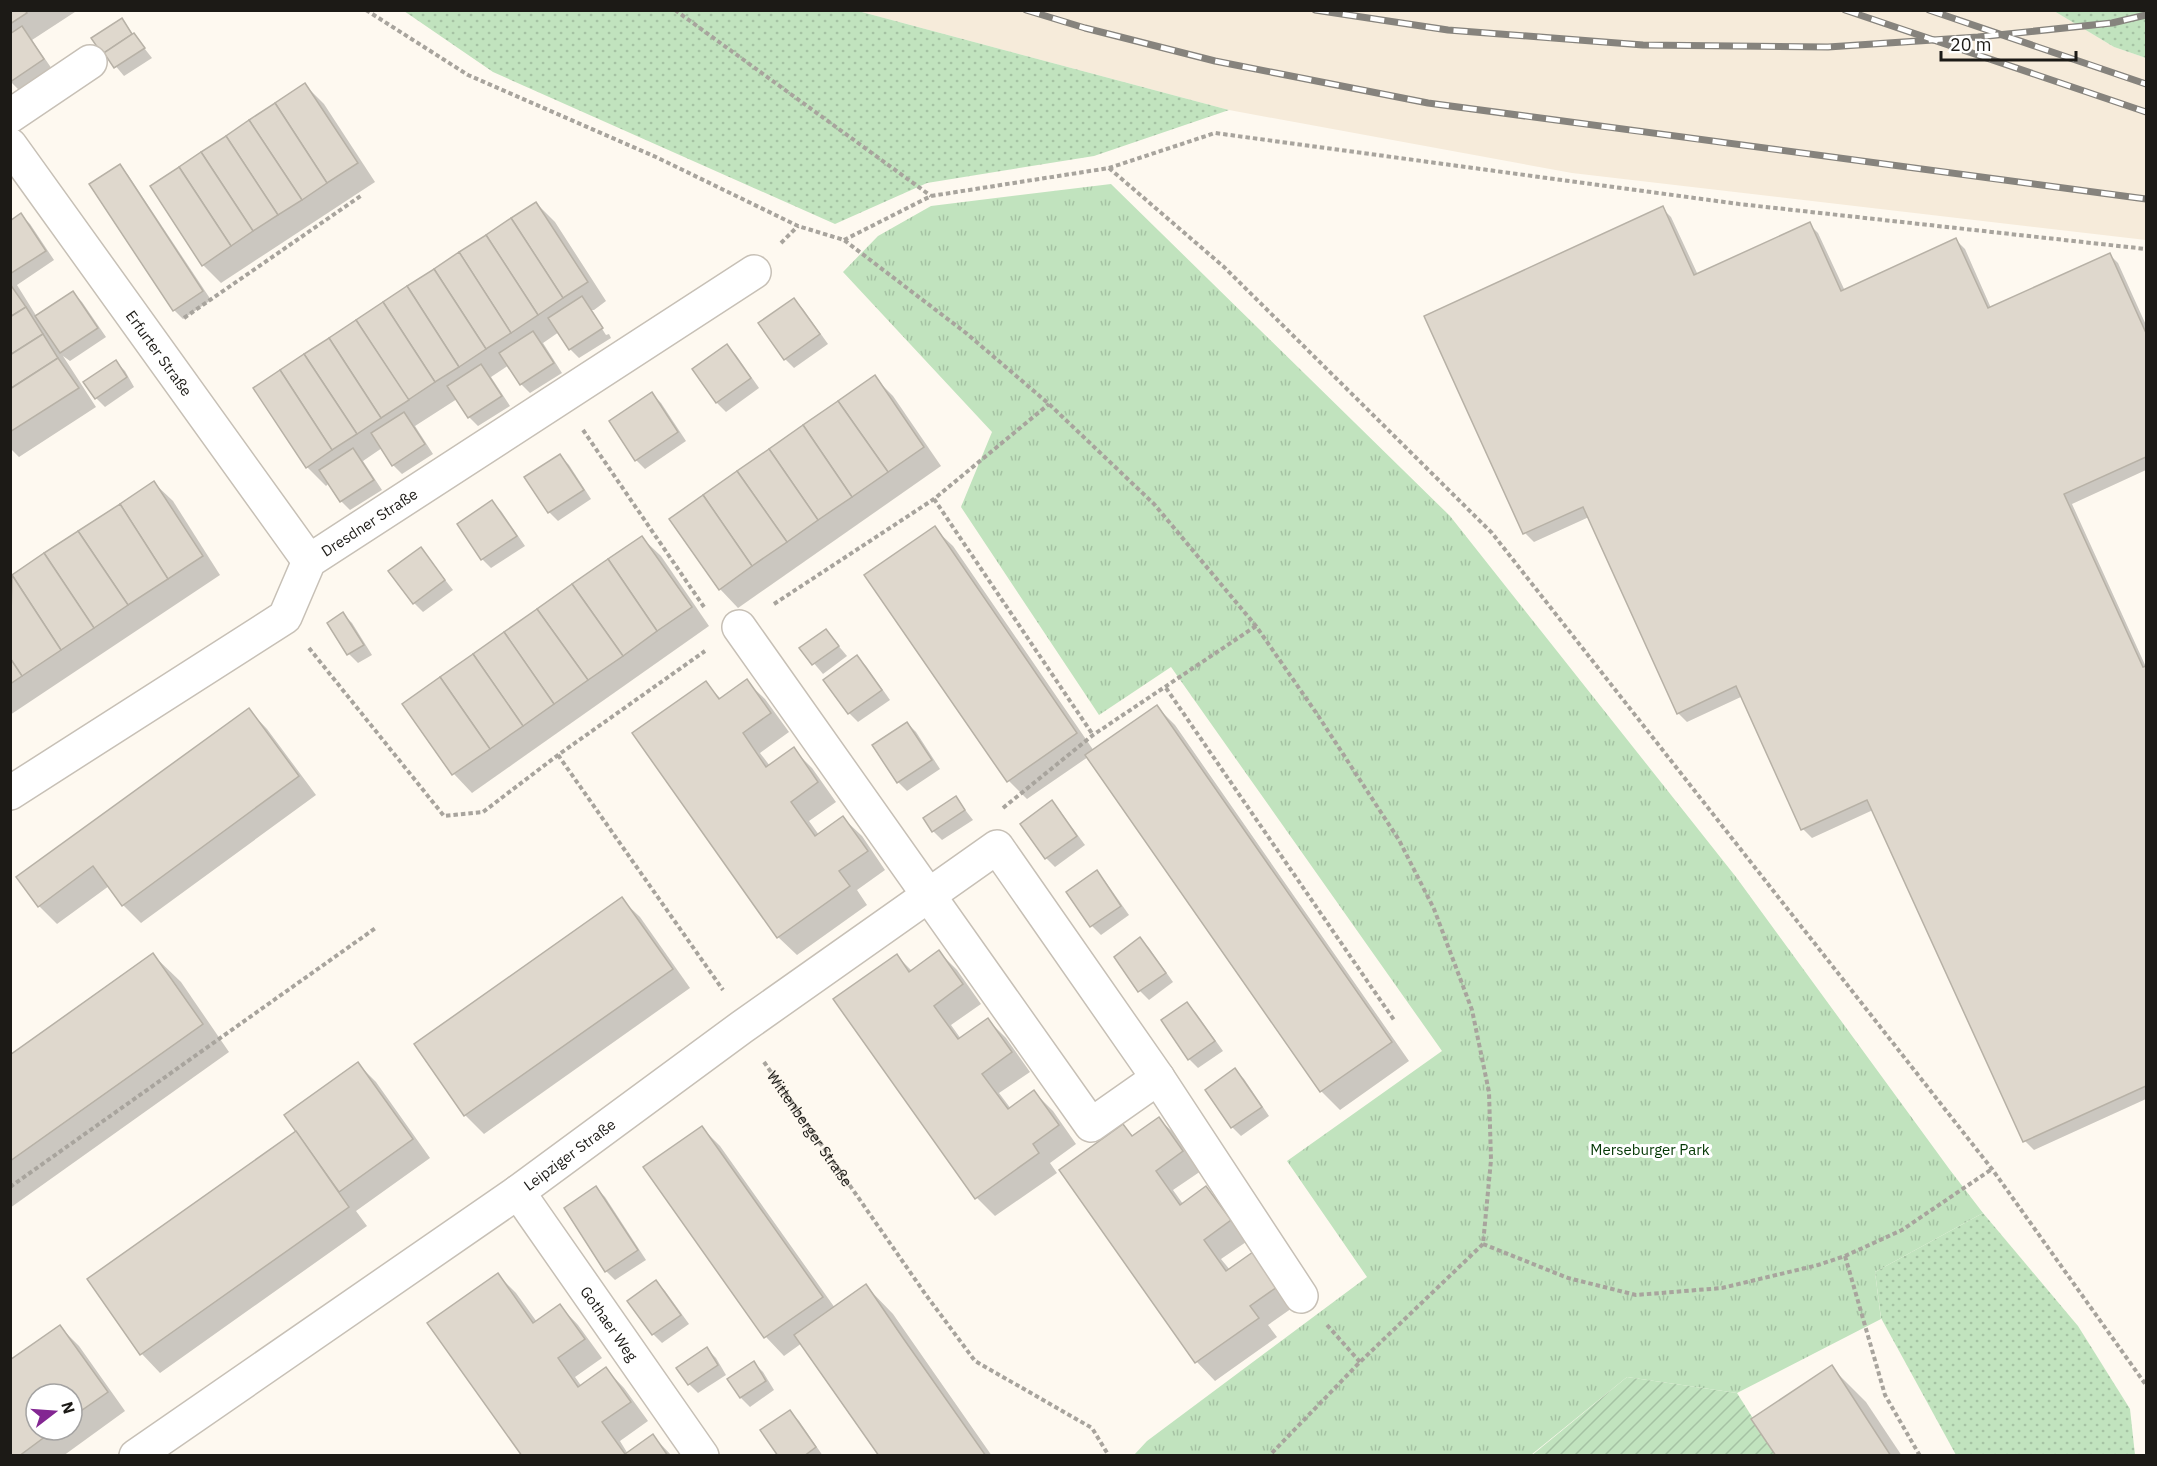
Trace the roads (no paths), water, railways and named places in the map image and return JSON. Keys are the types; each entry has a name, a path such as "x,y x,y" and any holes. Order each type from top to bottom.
{"street":[{"path":"10,117 90,62"},
{"name":"Erfurter Straße","path":"10,145 309,561"},
{"name":"Dresdner Straße","path":"10,793 285,617 309,561 754,272"},
{"path":"739,627 1091,1125 1158,1078 1300,1296"},
{"name":"Leipziger Straße","path":"136,1455 518,1192 742,1027 997,847 1158,1078"},
{"name":"Gothaer Weg","path":"518,1192 702,1455"}],"railway":[{"path":"1026,10 1085,28 1215,61 1428,103 2146,199"},
{"path":"1315,10 1448,30 1643,45 1828,47 1978,37 2112,23 2146,15"},
{"path":"1845,10 2146,112"},
{"path":"1929,10 2146,84"}],"park label":[{"name":"Merseburger Park","path":"1650,1149"}]}
